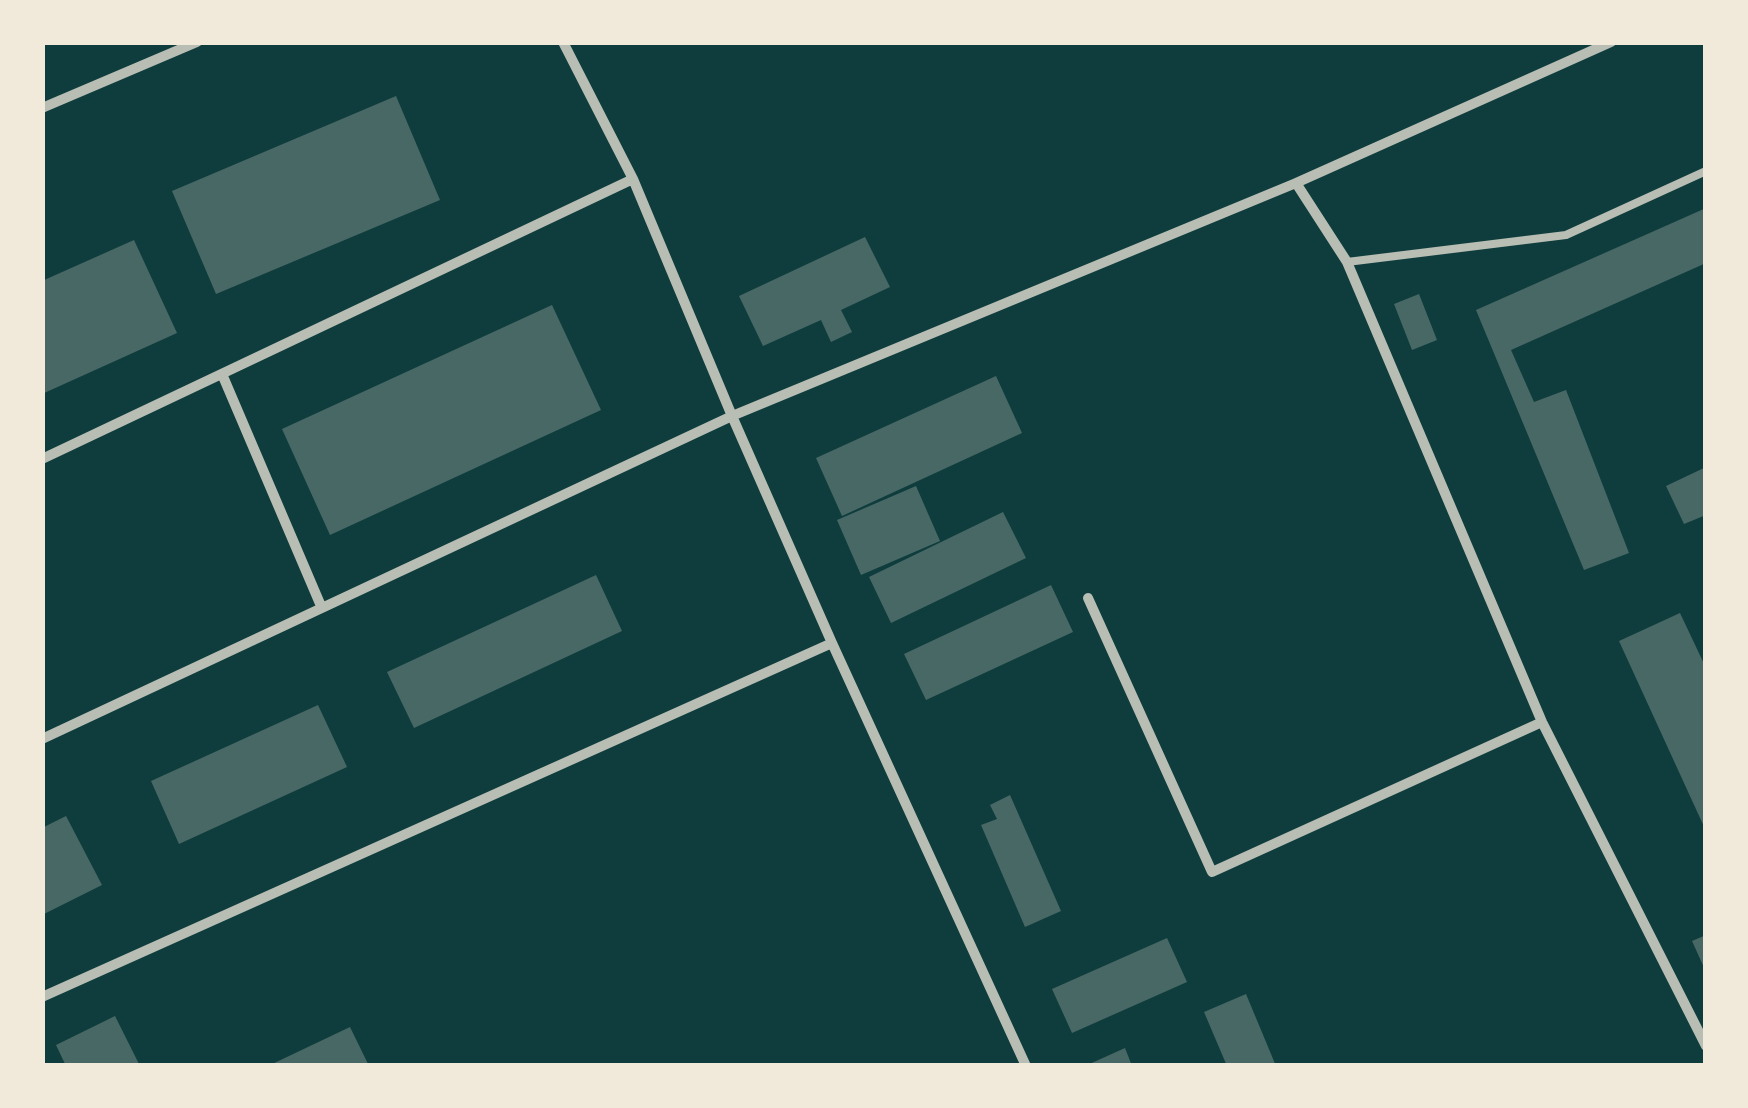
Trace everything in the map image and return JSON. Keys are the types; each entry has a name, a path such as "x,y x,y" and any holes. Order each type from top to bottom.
{"street":[{"path":"42,108 197,42"},
{"path":"563,42 633,180 832,643 1026,1066"},
{"path":"42,739 732,416 1296,182 1611,42"},
{"path":"42,459 633,180"},
{"path":"1296,182 1347,262 1542,722 1706,1046"},
{"path":"222,374 321,606"},
{"path":"1088,598 1212,872 1542,722"},
{"path":"42,996 832,643"}],"lane":[{"path":"1347,262 1566,235 1706,171"}],"building":[{"path":"396,96 440,200 216,294 172,191"},
{"path":"1706,208 1706,263 1511,350 1534,402 1566,390 1629,553 1584,570 1476,310"},
{"path":"865,237 890,287 841,310 852,332 831,342 821,320 763,346 739,296"},
{"path":"134,240 177,333 42,394 42,281"},
{"path":"1419,294 1437,340 1412,350 1394,304"},
{"path":"552,305 601,410 330,535 282,429"},
{"path":"996,376 1022,433 842,516 816,458"},
{"path":"1706,467 1706,515 1684,524 1666,486"},
{"path":"916,486 940,541 861,575 837,520"},
{"path":"1003,512 1026,558 891,623 869,577"},
{"path":"596,575 622,631 414,728 387,672"},
{"path":"1051,585 1073,632 926,700 904,654"},
{"path":"1680,613 1706,668 1706,831 1619,641"},
{"path":"318,705 347,767 179,844 151,781"},
{"path":"1010,795 1061,911 1025,927 981,825 997,819 990,805"},
{"path":"66,816 102,885 42,915 42,828"},
{"path":"1706,935 1706,972 1692,941"},
{"path":"1167,938 1187,982 1072,1033 1052,989"},
{"path":"1246,994 1276,1066 1227,1066 1204,1012"},
{"path":"115,1016 140,1066 66,1066 56,1045"},
{"path":"350,1027 369,1066 268,1066"},
{"path":"1125,1048 1132,1066 1085,1066"}]}
